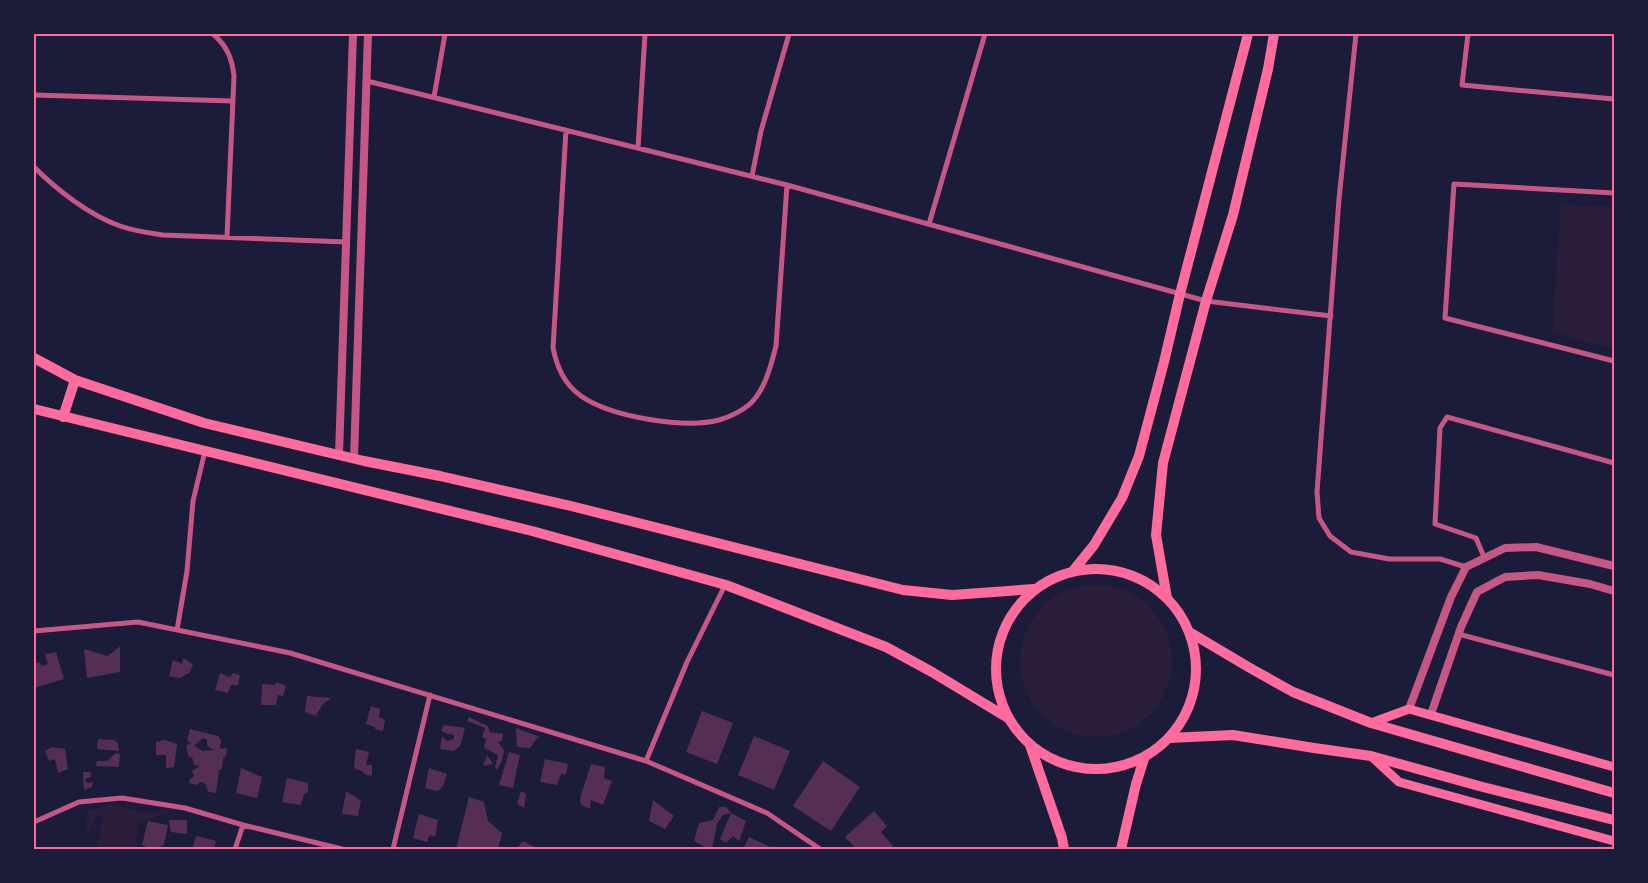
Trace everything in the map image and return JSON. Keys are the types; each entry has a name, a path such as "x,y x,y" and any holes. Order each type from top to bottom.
{"main road":[{"path":"1073,571 1094,545 1122,498 1139,456 1248,34"},
{"path":"1167,598 1156,535 1163,463 1206,301 1233,216 1268,69 1274,34"},
{"path":"34,358 75,380 204,423 571,506 903,590 952,596 1034,589"},
{"path":"63,416 75,380"},
{"path":"34,409 523,529 726,584 886,647 932,672 1008,718 1030,745 1051,759 1085,769 1121,767 1144,759 1169,738 1186,714 1196,679 1191,634 1183,618 1167,598 1142,579 1113,569 1073,571 1054,577 1034,589 1021,602 1007,622 998,647 996,682 1008,718"},
{"path":"1191,634 1293,692 1371,723 1614,793"},
{"path":"1371,723 1409,709 1614,767"},
{"path":"1169,738 1233,735 1371,756 1479,786 1614,820"},
{"path":"1030,745 1062,838 1064,849"},
{"path":"1371,756 1399,782 1614,841"},
{"path":"1121,849 1136,784 1144,759"}],"street":[{"path":"213,34 221,41 231,57 234,76 227,238"},
{"path":"340,455 353,34"},
{"path":"354,458 368,34"},
{"path":"434,98 445,34"},
{"path":"638,148 645,34"},
{"path":"752,176 762,124 789,34"},
{"path":"929,224 985,34"},
{"path":"1356,34 1339,199 1317,492 1319,518 1330,536 1351,552 1389,558 1440,559 1466,567"},
{"path":"1468,34 1462,85 1614,99"},
{"path":"367,81 787,184 1206,301 1331,316"},
{"path":"34,95 233,102"},
{"path":"566,130 553,348 557,365 566,382 581,396 602,407 632,415 660,421 694,422 718,420 735,414 752,402 763,386 771,368 776,346 787,184"},
{"path":"34,167 70,199 120,226 162,235 346,242"},
{"path":"1614,193 1454,184 1446,318 1614,361"},
{"path":"1484,557 1476,538 1435,524 1440,428 1447,417 1614,464"},
{"path":"177,630 187,571 193,502 206,450"},
{"path":"1409,709 1450,597 1466,567 1505,548 1536,547 1614,565"},
{"path":"1432,714 1458,634 1477,592 1505,577 1538,575 1590,584 1614,591"},
{"path":"646,761 687,662 726,584"},
{"path":"34,631 138,622 290,653 646,761 767,813 820,849"},
{"path":"1458,634 1614,675"},
{"path":"393,849 430,695"},
{"path":"34,822 79,802 122,798 185,808 243,825 342,849"},
{"path":"235,849 243,825"}],"shaded area":[{"path":"1561,204 1614,207 1614,349 1552,332"},
{"path":"1096,585 1111,586 1125,591 1150,607 1166,632 1171,646 1171,676 1166,690 1150,715 1125,731 1111,736 1096,737 1081,736 1067,731 1042,715 1026,690 1021,676 1020,661 1021,646 1026,632 1042,607 1067,591 1081,586"},
{"path":"109,804 139,812 174,810 138,824 136,849 101,849 97,848 103,816 97,815 87,836 87,812"}],"building":[{"path":"120,646 120,672 87,678 84,649 108,656"},
{"path":"56,652 64,679 34,688 34,662 40,663 42,666 48,664 45,654"},
{"path":"183,658 193,664 190,672 180,678 169,676 173,660 182,664"},
{"path":"220,673 230,677 233,673 240,675 238,685 231,685 228,693 215,690"},
{"path":"277,682 286,686 283,696 278,695 276,705 261,705 262,684 274,685"},
{"path":"307,696 331,698 322,705 316,716 305,712"},
{"path":"371,706 380,709 379,717 385,720 383,731 366,724"},
{"path":"702,711 733,723 717,764 686,752"},
{"path":"469,717 488,726 490,732 503,734 502,741 498,742 504,750 502,761 497,770 495,767 498,755 484,748 486,739 482,737 485,728 467,721"},
{"path":"444,725 465,728 460,746 454,751 440,749 442,736 447,741 454,739 454,735 441,731"},
{"path":"516,728 540,737 536,739 530,748 517,747"},
{"path":"190,729 218,736 221,740 220,749 227,748 226,756 223,758 222,769 219,770 216,793 209,792 206,787 207,785 203,783 200,782 197,785 189,783 190,779 194,777 192,771 200,766 194,765 192,757 189,758 186,746 191,743 187,741","holes":["203,738 207,740 207,745 215,750 203,751 194,746"]},
{"path":"754,736 790,751 774,790 738,775"},
{"path":"98,739 114,740 118,743 119,751 97,749"},
{"path":"165,740 177,744 174,767 166,768 166,755 156,755 156,742"},
{"path":"52,747 65,749 68,769 58,773 55,759 49,761 45,751"},
{"path":"356,749 369,752 366,765 372,765 372,776 354,768"},
{"path":"509,752 520,755 513,788 499,785"},
{"path":"116,753 120,754 119,767 96,766 97,761 107,761"},
{"path":"487,755 493,764 483,766"},
{"path":"545,759 568,764 566,774 561,774 557,785 540,782"},
{"path":"823,761 860,787 831,831 793,806"},
{"path":"591,764 605,767 604,778 612,781 603,805 591,800 590,809 581,805 580,798"},
{"path":"241,768 262,777 257,798 236,793"},
{"path":"429,768 447,774 443,786 438,791 425,788"},
{"path":"83,772 90,772 91,777 85,779 87,783 93,782 92,787 84,790"},
{"path":"287,778 308,783 308,792 304,794 301,805 282,802"},
{"path":"346,791 361,801 358,816 342,814"},
{"path":"521,791 526,794 524,808 517,804"},
{"path":"469,797 484,802 488,821 502,833 498,849 456,849"},
{"path":"653,800 674,816 665,829 649,821"},
{"path":"719,807 726,807 731,813 723,815 717,824 712,849 708,849 694,841 699,823 713,820"},
{"path":"874,811 887,826 881,832 893,846 889,849 856,849 845,837"},
{"path":"731,813 746,821 739,841 733,836 726,843 720,839"},
{"path":"419,814 438,820 435,837 430,835 427,842 413,838"},
{"path":"169,820 187,820 187,834 171,832"},
{"path":"148,821 168,825 164,845 155,849 142,845"},
{"path":"196,836 216,841 214,849 192,849"},
{"path":"749,837 770,847 769,849 743,849"},
{"path":"523,841 539,849 516,849"}]}
